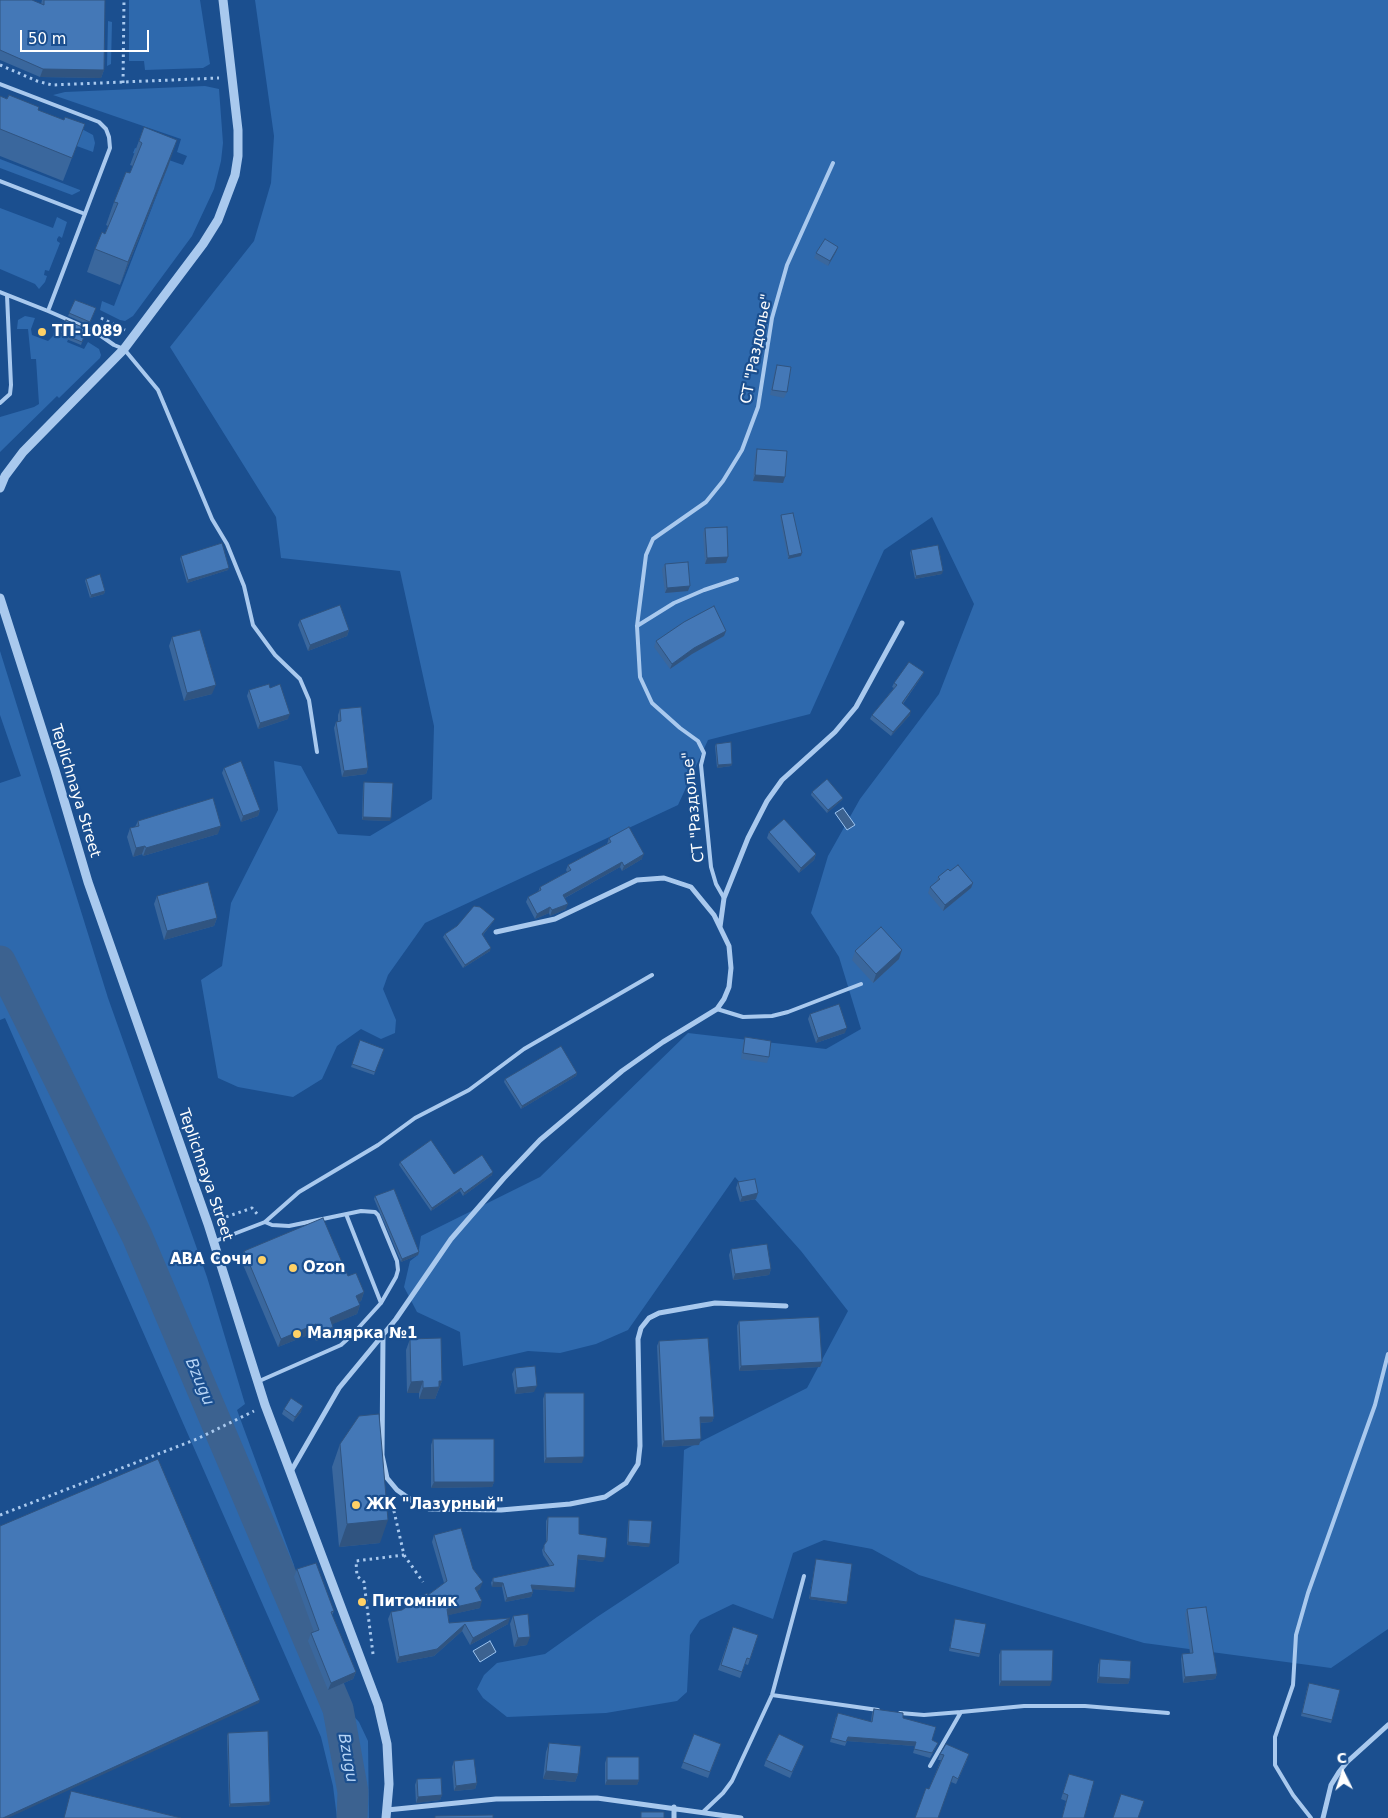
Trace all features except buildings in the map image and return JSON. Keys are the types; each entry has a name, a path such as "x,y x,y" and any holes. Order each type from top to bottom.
{"street":[{"path":"0,488 5,476 23,452 124,349 203,244 218,220 235,175 238,156 238,130 223,0"},
{"name":"Teplichnaya Street","path":"0,598 55,770 88,882 214,1242 265,1405 378,1705 386,1744 387,1814"},
{"path":"720,927 724,898 748,838 767,801 782,780 836,732 856,707 902,623"},
{"path":"290,1474 339,1388 383,1335 451,1239 540,1140 622,1071 663,1042 717,1009 729,987 731,968 729,946 714,915 691,887 664,878 637,880 555,920 496,932"},
{"path":"383,1335 382,1455 387,1478 396,1490 429,1509 501,1510 570,1504 605,1496 626,1483 638,1464 640,1446 638,1339 641,1328 649,1318 659,1313 715,1303 786,1306"},
{"path":"1323,1818 1331,1785 1339,1772 1388,1725"},
{"path":"387,1814 496,1798 597,1798 741,1818"},
{"path":"674,1808 674,1818"}],"lane":[{"path":"0,84 100,122 106,129 109,137 110,148 48,311"},
{"name":"СТ \"Раздолье\"","path":"724,898 716,884 711,867 701,765 704,754 698,741 652,703 640,677 637,626 646,555 654,539 706,502 723,482 742,450 758,407 772,318 787,265 833,163"},
{"path":"0,181 85,214"},
{"path":"0,292 94,330 114,345 124,349 158,390 212,519 227,544 244,586 253,625 275,655 300,679 309,700 317,752"},
{"path":"0,403 10,394 11,385 7,295"},
{"path":"637,626 674,603 737,579"},
{"path":"214,1242 265,1222 299,1192 378,1145 415,1118 469,1090 524,1049 652,975"},
{"path":"717,1009 743,1017 772,1016 788,1012 860,984"},
{"path":"258,1382 341,1345 381,1303 396,1277 397,1261 378,1215 375,1212 362,1211 289,1226 272,1225 265,1222"},
{"path":"346,1214 381,1303"},
{"path":"1312,1818 1293,1795 1275,1765 1275,1738 1293,1685 1296,1635 1308,1593 1375,1405 1388,1354"},
{"path":"703,1812 723,1793 732,1781 772,1695 804,1576"},
{"path":"772,1695 887,1711"},
{"path":"896,1713 924,1715 1024,1706 1085,1706 1168,1713"},
{"path":"930,1766 961,1712"}],"path":[{"path":"124,0 124,83"},
{"path":"0,65 37,81 52,85 219,78"},
{"path":"101,318 127,331"},
{"path":"219,1220 252,1208 265,1222"},
{"path":"0,1515 197,1439 265,1405"},
{"path":"387,1478 404,1555 423,1582"},
{"path":"374,1655 364,1582 357,1576 356,1561 404,1555"}],"shaded area":[{"path":"129,0 200,0 210,64 203,68 145,70 144,61 129,61"},
{"path":"255,0 1388,0 1388,1629 1331,1668 1144,1643 919,1575 872,1549 824,1540 793,1553 773,1619 733,1604 700,1620 690,1635 687,1692 677,1701 606,1713 507,1717 483,1698 477,1689 484,1675 497,1663 545,1654 679,1563 684,1450 807,1388 848,1311 801,1251 735,1177 628,1330 596,1344 560,1353 528,1351 463,1366 460,1332 417,1312 404,1287 410,1261 418,1255 421,1236 540,1177 688,1033 826,1049 861,1029 839,957 811,913 828,856 860,799 939,694 974,604 932,517 884,550 810,714 708,740 678,805 425,923 388,975 383,989 396,1020 395,1033 381,1039 361,1029 337,1046 322,1079 293,1097 238,1087 218,1078 201,980 222,966 231,903 278,810 274,761 301,766 338,834 370,836 432,799 434,726 400,571 281,558 276,517 170,347 254,241 271,183 274,136"},
{"path":"108,21 112,22 111,64 107,66"},
{"path":"205,86 219,89 223,143 214,189 192,236 133,316 125,321 120,320 100,310 102,301 114,306 168,166 133,153 135,148 183,165 187,156 177,152 181,139 53,95 65,92"},
{"path":"80,128 93,135 95,143 93,152 74,145"},
{"path":"0,159 80,191 72,195 0,168"},
{"path":"0,208 53,228 57,217 67,222 62,238 59,236 57,239 60,243 49,271 45,270 44,275 47,276 45,282 39,289 35,284 0,269"},
{"path":"25,316 35,318 31,329 32,335 48,341 53,336 55,326 71,333 67,342 84,349 88,342 99,349 101,355 59,398 57,396 0,452 0,417 39,404 36,359 31,359 28,329 17,329 18,320"},
{"path":"0,651 108,998 207,1277 245,1404 237,1410 294,1565 303,1630 340,1701 359,1722 368,1741 369,1818 337,1818 333,1786 321,1737 5,1018 0,1020 0,783 21,776 0,715"},
{"path":"843,808 855,825 847,830 835,813"},
{"path":"490,1641 496,1652 480,1662 473,1651"}],"waterway":[{"name":"Bzugu","path":"0,961 137,1236 338,1709 353,1792 352,1818"}],"place":[{"name":"ТП-1089","path":"42,332"},
{"name":"АВА Сочи","path":"262,1260"},
{"name":"Ozon","path":"293,1268"},
{"name":"Малярка №1","path":"297,1334"},
{"name":"ЖК \"Лазурный\"","path":"356,1505"},
{"name":"Питомник","path":"362,1602"}]}
